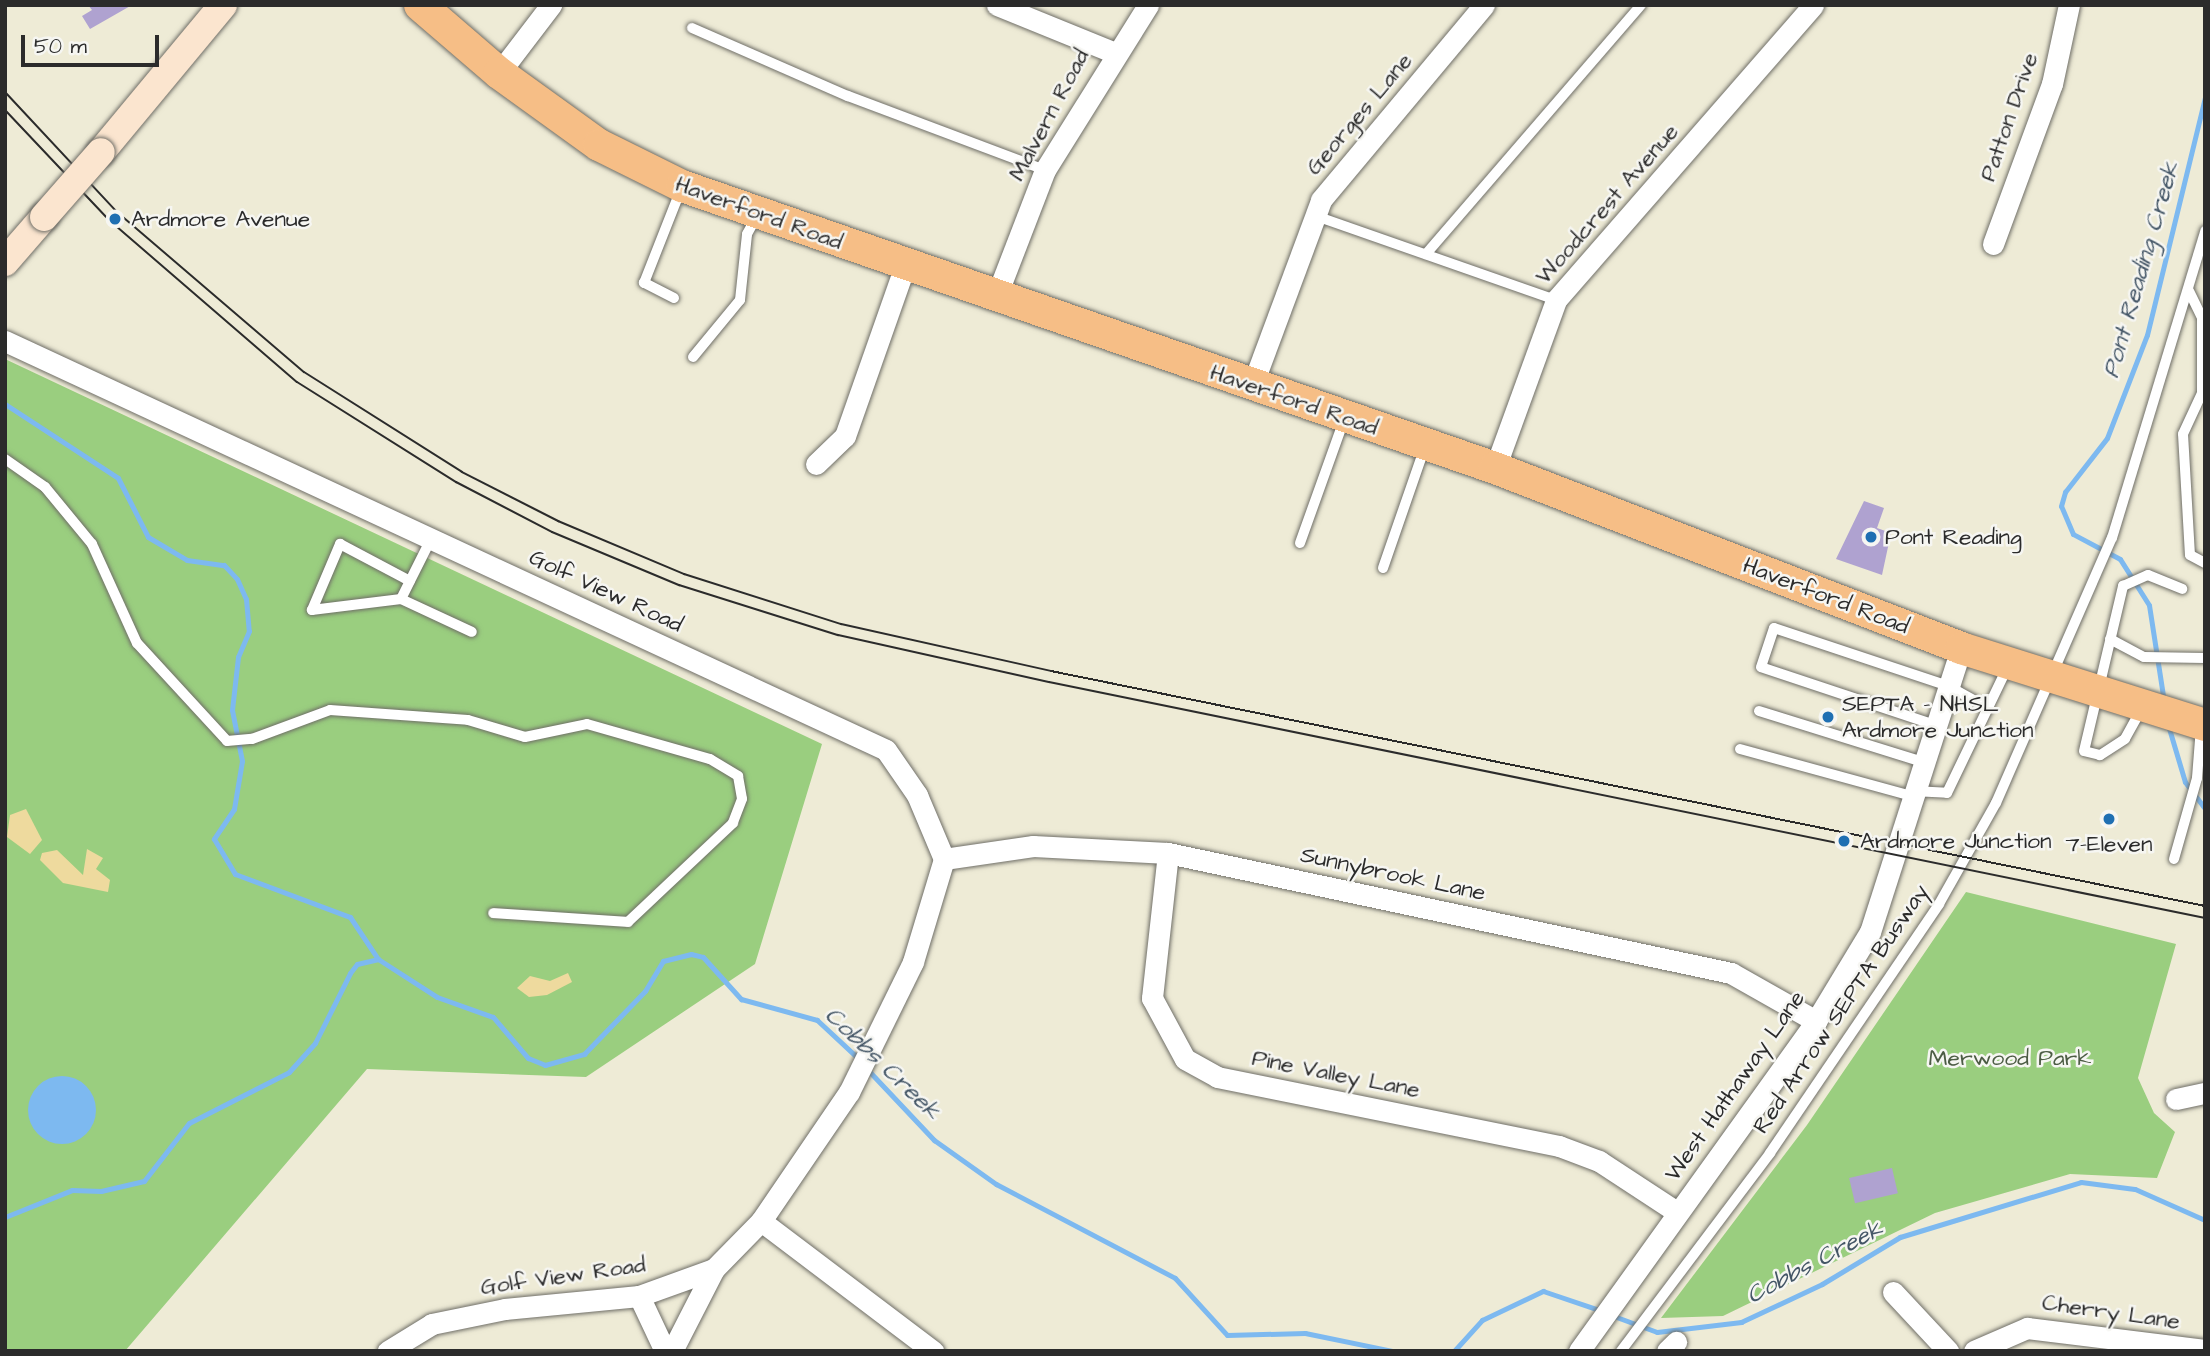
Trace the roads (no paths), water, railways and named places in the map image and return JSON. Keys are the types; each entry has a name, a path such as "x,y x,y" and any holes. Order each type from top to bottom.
{"main road":[{"name":"Haverford Road","path":"420,5 499,73 599,145 682,186 905,266 1494,468 1961,648 2176,716"}],"street":[{"path":"5,262 223,5"},
{"path":"499,73 551,5"},
{"path":"997,5 1113,52"},
{"name":"Malvern Road","path":"996,297 1045,170 1113,52 1147,5"},
{"name":"Georges Lane","path":"1252,386 1321,200 1484,5"},
{"name":"Woodcrest Avenue","path":"1494,468 1556,300 1813,5"},
{"name":"Patton Drive","path":"1993,244 2052,84 2069,5"},
{"path":"816,464 845,436 905,266"},
{"name":"Golf View Road","path":"5,341 886,750 917,795 944,859 913,962 860,1070 811,1154 761,1222 714,1269 639,1296 505,1309 432,1324 388,1351"},
{"name":"West Hathaway Lane","path":"1579,1351 1816,1021 1870,932 1912,794 1961,648"},
{"name":"Sunnybrook Lane","path":"944,859 1034,846 1168,853 1731,973 1816,1021"},
{"name":"Pine Valley Lane","path":"1168,853 1152,998 1185,1059 1217,1077 1559,1146 1600,1161 1677,1212"},
{"path":"2176,1099 2205,1093"},
{"path":"761,1222 933,1351"},
{"path":"672,1351 714,1269"},
{"path":"1893,1292 1948,1351"},
{"path":"639,1296 665,1351"},
{"name":"Cherry Lane","path":"1974,1351 2027,1328 2205,1350"}],"lane":[{"path":"1426,254 1641,5"},
{"path":"692,28 848,96 1045,170"},
{"path":"674,298 644,283 682,186"},
{"path":"693,357 740,300 747,234 759,214"},
{"path":"1316,216 1556,300"},
{"name":"Red Arrow SEPTA Busway","path":"1621,1351 1770,1153 1939,904 2056,678 2112,538 2205,231"},
{"path":"2189,291 2202,318 2202,394 2183,433 2190,555 2205,563"},
{"path":"1300,543 1345,417"},
{"path":"1383,568 1426,445"},
{"path":"5,459 45,487 92,544 137,643 227,741 252,739 330,710 468,720 525,737 587,724 710,759 738,776 742,799 733,823 628,922 493,913"},
{"path":"401,599 430,539"},
{"path":"410,581 340,544 312,610 401,599 472,632"},
{"path":"2174,859 2186,803 2197,778 2176,716 2125,739 2100,755 2084,751 2123,586 2146,576 2182,589"},
{"path":"1935,725 1761,667 1774,628 1948,686 1988,708"},
{"path":"2110,639 2144,657 2205,658"},
{"path":"1740,749 1912,794 1947,793 2009,663"},
{"path":"1759,711 1923,762"}],"water":[{"path":"62,1076 75,1079 86,1086 93,1097 96,1110 93,1123 86,1134 75,1141 62,1144 49,1141 38,1134 31,1123 28,1110 31,1097 38,1086 49,1079"}],"waterway":[{"name":"Pont Reading Creek","path":"2164,702 2149,605 2120,559 2073,534 2061,506 2065,492 2107,438 2147,335 2205,97"},
{"name":"Cobbs Creek","path":"5,404 118,478 148,537 187,560 224,565 237,579 246,599 249,631 238,657 232,710 242,761 234,809 214,839 235,874 350,917 378,959 437,997 493,1017 528,1058 545,1065 584,1054 645,991 663,961 691,954 703,957 741,999 817,1020 859,1059"},
{"name":"Pont Reading Creek","path":"2168,725 2185,782 2205,809"},
{"path":"5,1217 72,1190 101,1191 144,1181 189,1123 289,1072 315,1043 357,964 378,959"},
{"name":"Cobbs Creek","path":"867,1069 934,1140 996,1184 1175,1278 1227,1335 1305,1333 1393,1351"},
{"name":"Cobbs Creek","path":"1611,1315 1657,1332 1741,1322 1822,1284 1900,1237 2081,1182 2135,1189 2205,1220"},
{"name":"Cobbs Creek","path":"1454,1351 1482,1320 1543,1291 1602,1311"}],"tram line":[{"path":"5,92 117,212 304,372 462,472 558,521 684,574 841,624 1051,671 2205,906"},
{"path":"5,110 109,220 297,382 456,482 552,532 679,585 838,635 1049,682 2205,918"}],"place":[{"name":"Ardmore Avenue","path":"115,219"},
{"name":"Pont Reading","path":"1871,537"},
{"name":"SEPTA - NHSL Ardmore Junction","path":"1828,717"},
{"name":"7-Eleven","path":"2109,819"},
{"name":"Ardmore Junction","path":"1844,841"}],"park label":[{"name":"Merwood Park","path":"2010,1058"}]}
